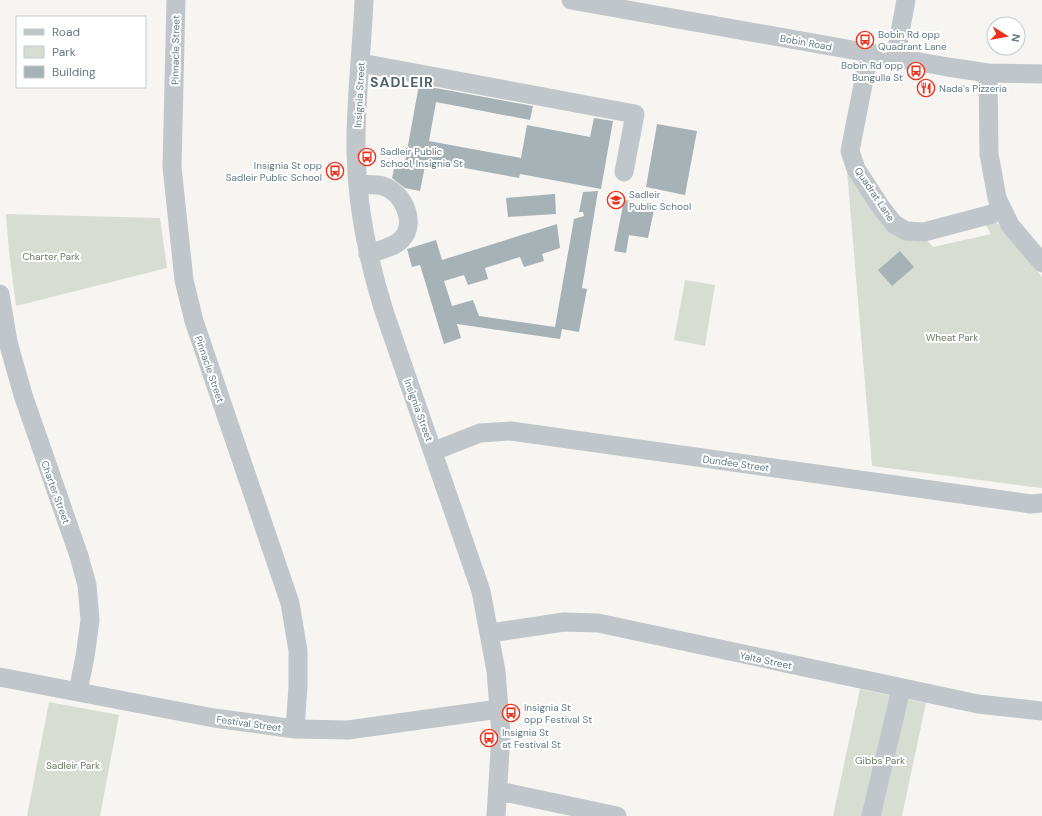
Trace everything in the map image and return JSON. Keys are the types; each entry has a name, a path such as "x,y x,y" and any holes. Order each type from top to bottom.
{"street":[{"name":"Pinnacle Street","path":"176,0 172,167 184,280 194,321 290,603 298,650 298,686 295,729"},
{"name":"Insignia Street","path":"364,0 356,152 364,238 385,314 434,451 481,591 496,671 501,734 499,791 496,816"},
{"name":"Bobin Road","path":"571,0 895,59 988,74 1042,74"},
{"path":"895,59 906,0"},
{"name":"Quadrat Lane","path":"869,54 850,151 856,169 894,224 906,231 924,232 992,214 1001,208"},
{"path":"361,63 635,114 624,172"},
{"path":"988,74 989,154 997,198 1010,225 1042,263"},
{"path":"358,184 384,186 399,196 407,210 408,227 403,238 390,248 368,254"},
{"name":"Charter Street","path":"0,294 8,342 23,395 79,556 86,585 90,620 85,657 78,691"},
{"name":"Dundee Street","path":"434,451 480,433 511,431 1024,504 1042,503"},
{"name":"Yalta Street","path":"490,633 564,622 598,623 901,689 978,704 1042,711"},
{"name":"Festival Street","path":"0,677 214,718 295,729 348,730 499,709"},
{"path":"871,816 901,689"},
{"path":"499,791 617,816"}],"green space":[{"name":"Wheat Park","path":"847,171 924,237 933,247 991,234 984,222 995,222 1000,225 1042,277 1042,488 872,466"},
{"name":"Charter Park","path":"6,214 160,218 167,268 16,306"},
{"path":"685,280 715,285 705,346 674,340"},
{"name":"Gibbs Park","path":"860,689 926,703 902,816 833,816"},
{"name":"Sadleir Park","path":"49,702 119,715 100,816 27,816"}],"building":[{"path":"419,85 533,106 530,120 436,102 429,141 521,158 527,125 590,137 594,118 613,121 601,189 520,174 519,178 426,161 420,191 405,188 392,178 395,165 404,167"},
{"path":"657,124 697,131 685,195 646,187"},
{"path":"598,191 582,288 587,289 579,332 562,329 560,339 457,324 461,338 444,344 420,265 412,267 407,249 436,240 442,260 557,224 560,248 542,254 544,261 524,267 520,257 485,268 488,279 468,285 464,275 444,281 452,306 473,300 479,316 555,327 574,219 584,216 583,212 579,212 583,192"},
{"path":"555,194 556,214 508,217 506,198"},
{"path":"624,200 635,202 634,206 654,210 648,238 629,235 626,253 614,251"},
{"path":"900,251 914,267 892,286 878,270"}],"place":[{"name":"Bobin Rd opp Quadrant Lane","path":"865,40"},
{"name":"Bobin Rd opp Bungulla St","path":"916,71"},
{"name":"Nada's Pizzeria","path":"926,88"},
{"name":"Sadleir Public School, Insignia St","path":"367,157"},
{"name":"Insignia St opp Sadleir Public School","path":"335,171"},
{"name":"Sadleir Public School","path":"616,200"},
{"name":"Insignia St opp Festival St","path":"511,713"},
{"name":"Insignia St at Festival St","path":"489,738"}],"district":[{"name":"SADLEIR","path":"402,82"}]}
